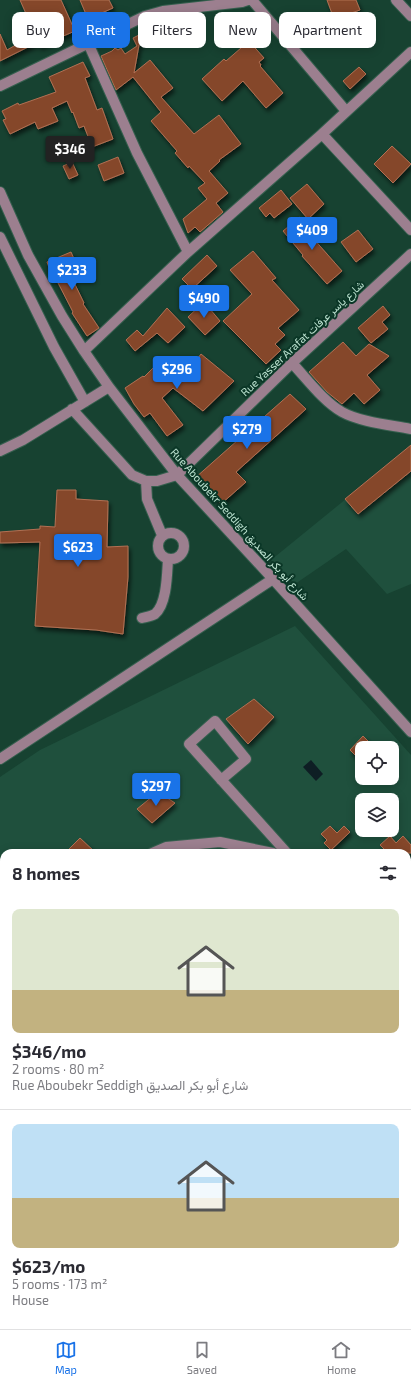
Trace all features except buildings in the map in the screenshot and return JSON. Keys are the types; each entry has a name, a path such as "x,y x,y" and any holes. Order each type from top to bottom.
{"street":[{"path":"130,23 145,16 163,11 242,2 248,0"},
{"path":"252,0 346,111"},
{"path":"396,0 411,16"},
{"path":"0,86 78,48"},
{"path":"90,48 137,153 188,252"},
{"path":"84,351 188,252 322,134 411,52"},
{"path":"322,134 411,230"},
{"name":"Rue Aboubekr Seddigh شارع أبو بكر الصديق","path":"0,192 28,255 62,316 109,387 177,475 411,732"},
{"path":"0,237 54,347 85,402"},
{"name":"Rue Yasser Arafat شارع ياسر عرفات","path":"177,475 292,363 411,254"},
{"path":"292,363 330,403 344,413 359,418 411,429"},
{"path":"0,451 23,440 109,387"},
{"path":"72,409 132,475 146,481 157,481 177,475"},
{"path":"146,481 147,499 162,536"},
{"path":"174,532 179,535 183,540 184,546 180,556 174,559 163,557 157,546 158,540 162,536 174,532"},
{"path":"142,618 154,614 161,606 164,596 168,559"},
{"path":"0,759 273,579"},
{"path":"221,780 246,759 215,721 189,744 221,780 283,849"},
{"path":"161,849 166,847 220,842 254,849"}],"shaded area":[{"path":"411,446 411,584 387,594 346,549 295,584 271,560"},
{"path":"295,626 398,741 355,741 355,785 399,785 399,742 411,755 411,849 0,849 0,777 40,750"},
{"path":"311,760 323,774 316,781 303,767"}]}
